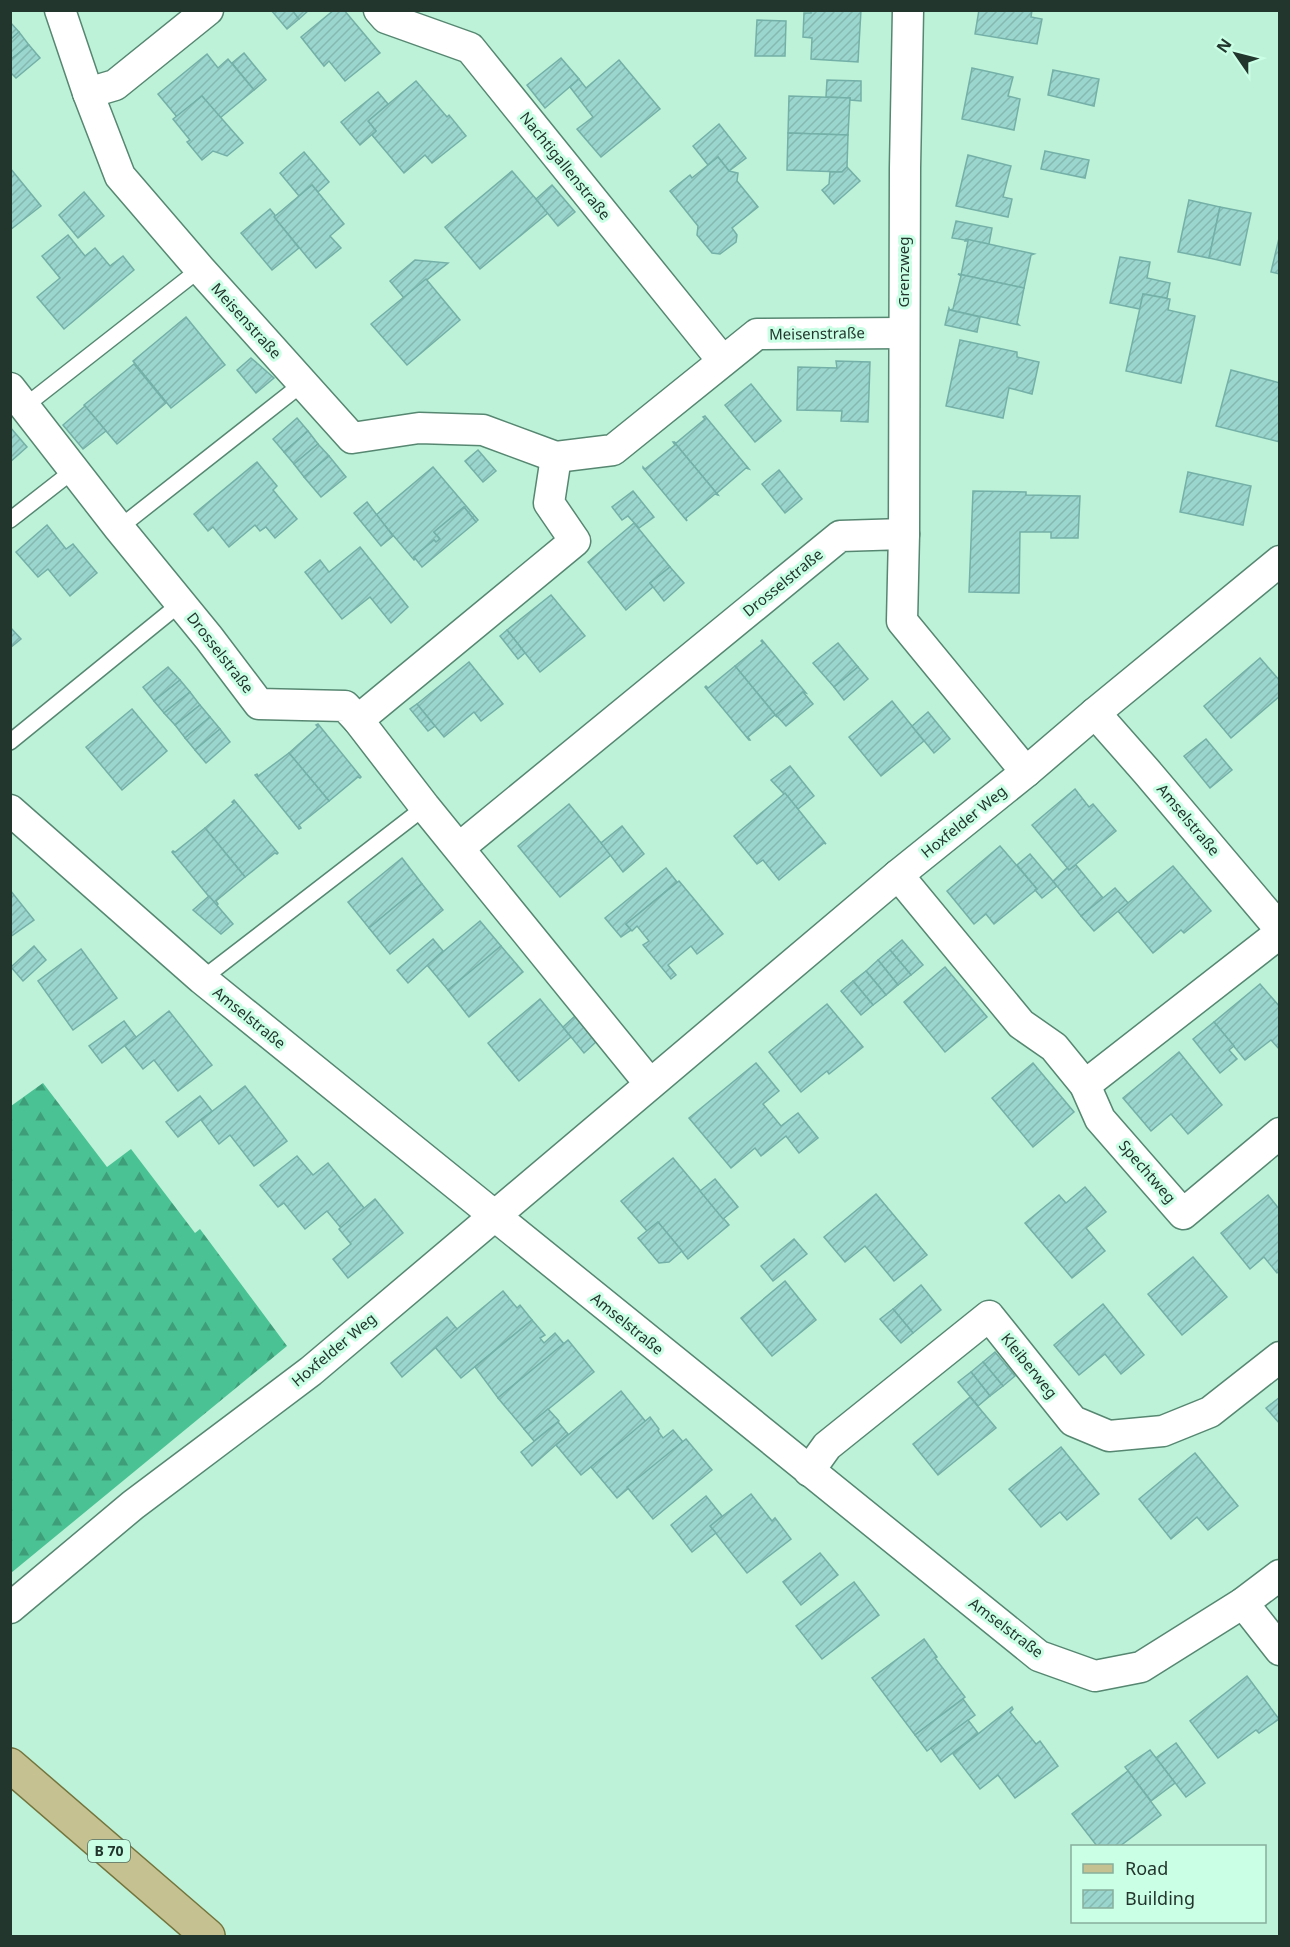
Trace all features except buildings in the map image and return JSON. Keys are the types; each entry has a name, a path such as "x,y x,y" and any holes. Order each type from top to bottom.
{"main road":[{"name":"B 70","path":"10,1765 208,1936"}],"street":[{"name":"Meisenstraße","path":"60,10 88,93 120,176 352,438 418,428 483,430 556,457 613,450 757,334 904,333"},
{"path":"88,93 115,85 208,10"},
{"name":"Nachtigallenstraße","path":"379,10 386,18 470,48 722,360"},
{"name":"Grenzweg","path":"904,534 908,10"},
{"name":"Drosselstraße","path":"18,397 259,704 345,706 358,720 425,807 650,1084"},
{"path":"358,720 576,541 549,503 556,457"},
{"path":"904,534 902,621 1026,772"},
{"name":"Drosselstraße","path":"459,848 840,536 904,534"},
{"name":"Hoxfelder Weg","path":"10,1608 133,1505 311,1371 898,875 1280,561"},
{"name":"Amselstraße","path":"1095,713 1280,931"},
{"name":"Amselstraße","path":"10,810 201,979 1039,1656 1095,1676 1141,1667 1243,1603 1280,1575"},
{"name":"Spechtweg","path":"898,875 1021,1024 1054,1047 1085,1085 1100,1119 1183,1214 1280,1133"},
{"path":"1085,1085 1280,931"},
{"name":"Kleiberweg","path":"808,1471 827,1446 989,1316 1072,1421 1109,1436 1163,1431 1210,1412 1280,1357"},
{"path":"1243,1603 1280,1650"}],"lane":[{"path":"18,397 200,269"},
{"path":"119,528 302,384"},
{"path":"10,520 74,470"},
{"name":"Drosselstraße","path":"10,742 181,603"},
{"path":"201,979 425,807"}],"green space":[{"path":"43,1083 107,1167 131,1149 195,1233 200,1229 287,1346 11,1573 11,1106"}]}
